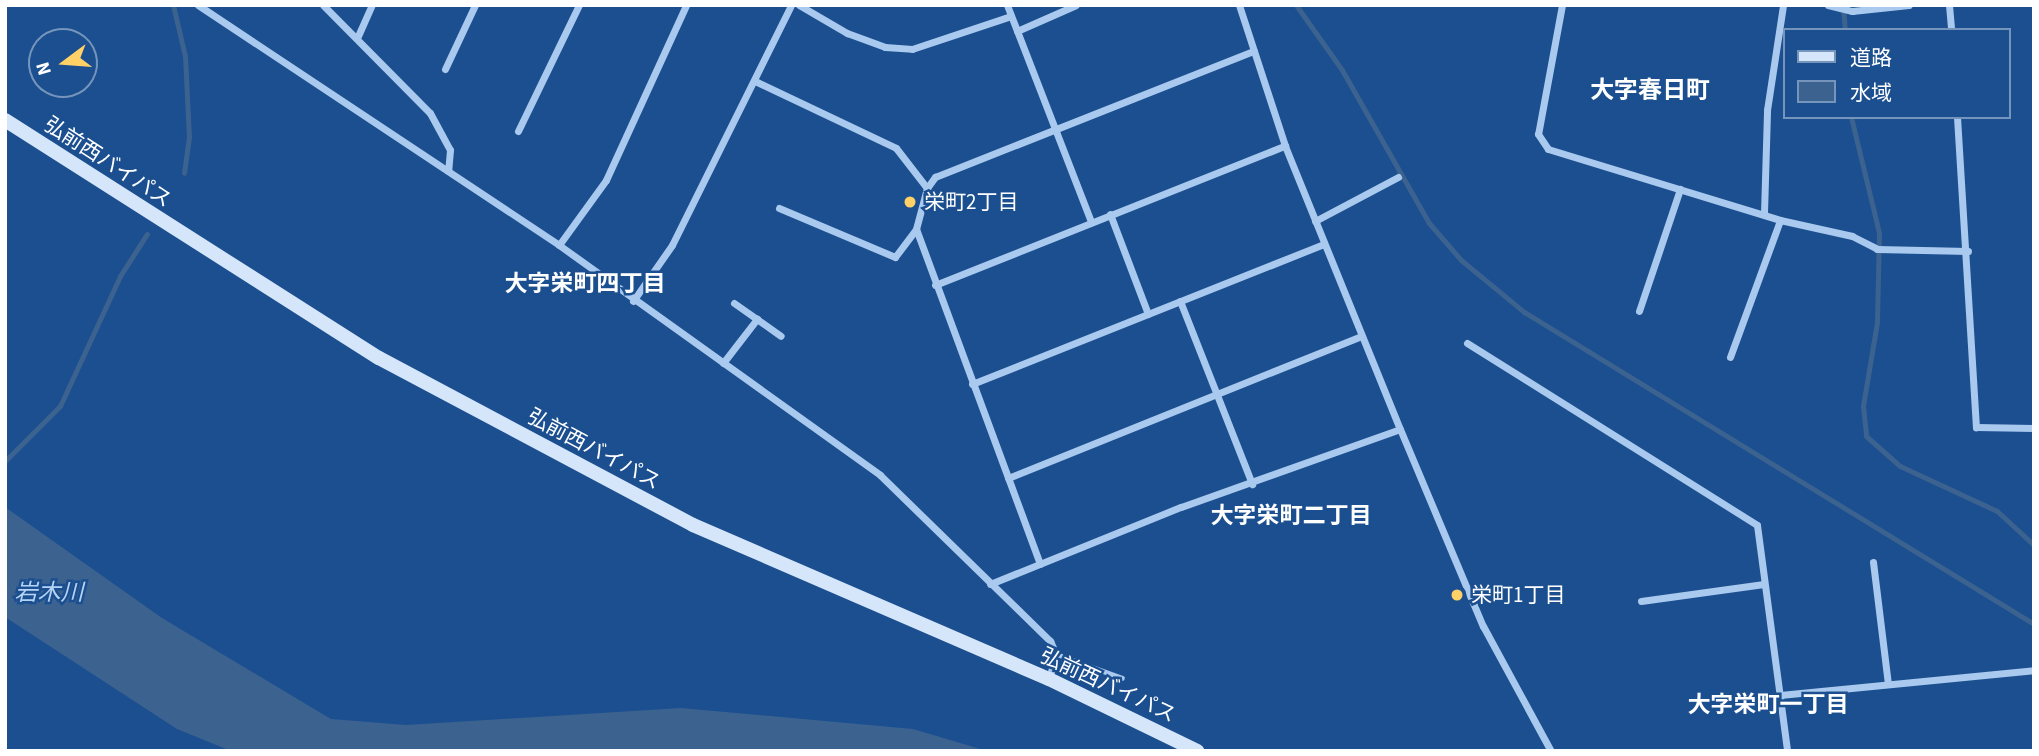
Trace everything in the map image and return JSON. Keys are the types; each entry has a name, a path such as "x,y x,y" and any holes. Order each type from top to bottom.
{"street":[{"path":"198,5 559,245 633,301 880,475 1050,641 1056,654 1049,679"},
{"path":"323,5 358,36 430,113 450,150 448,171"},
{"path":"358,36 372,5"},
{"path":"445,69 475,5"},
{"path":"518,131 579,5"},
{"path":"559,245 606,180 685,5"},
{"path":"633,301 672,246 791,5"},
{"path":"799,5 847,33 885,47 912,49 1011,16"},
{"path":"1007,5 1091,222"},
{"path":"1017,31 1076,5"},
{"path":"1239,5 1285,146 1400,429 1483,626 1551,751"},
{"path":"1562,5 1538,134 1548,149 1568,159 1764,213 1780,220 1852,236 1887,251 1968,251"},
{"path":"1764,213 1767,110 1783,5"},
{"path":"1828,5 1839,10 1852,11 1909,5"},
{"path":"1949,5 1951,28"},
{"path":"779,208 895,257 916,229 927,188 935,177 1254,51"},
{"path":"755,80 896,148 927,188"},
{"path":"1957,119 1968,251 1976,427 2034,428"},
{"name":"弘前西バイパス","path":"5,120 379,358 693,525 1049,679 1197,751"},
{"path":"935,285 1285,146"},
{"path":"1315,221 1398,177"},
{"path":"1639,311 1680,189"},
{"path":"1110,214 1148,314"},
{"path":"1730,357 1780,220"},
{"path":"916,229 1040,564"},
{"path":"972,384 1323,244"},
{"path":"1180,301 1252,484"},
{"path":"734,303 781,336"},
{"path":"723,363 757,319"},
{"path":"1008,478 1362,336"},
{"path":"1467,343 1757,525 1787,751"},
{"path":"990,584 1400,429"},
{"path":"1873,562 1888,684"},
{"path":"1641,601 1763,584"},
{"path":"1780,695 2034,670"}],"lane":[{"path":"1056,654 1122,678"}],"water":[{"name":"岩木川","path":"5,507 162,618 331,719 406,725 681,708 913,729 987,751 231,751 177,729 5,617"}],"waterway":[{"path":"173,5 185,56 189,137 184,173"},
{"path":"1296,5 1342,70 1429,223 1461,260 1524,312 2034,624"},
{"path":"1843,8 1845,28"},
{"path":"1851,119 1879,233 1877,322 1863,406 1866,436 1900,466 1997,511 2034,545"},
{"path":"5,461 60,406 120,276 147,234"}],"place":[{"name":"栄町2丁目","path":"910,202"},
{"name":"栄町1丁目","path":"1457,595"}],"district":[{"name":"大字春日町","path":"1650,91"},
{"name":"大字栄町四丁目","path":"585,284"},
{"name":"大字栄町二丁目","path":"1291,516"},
{"name":"大字栄町一丁目","path":"1768,705"}]}
